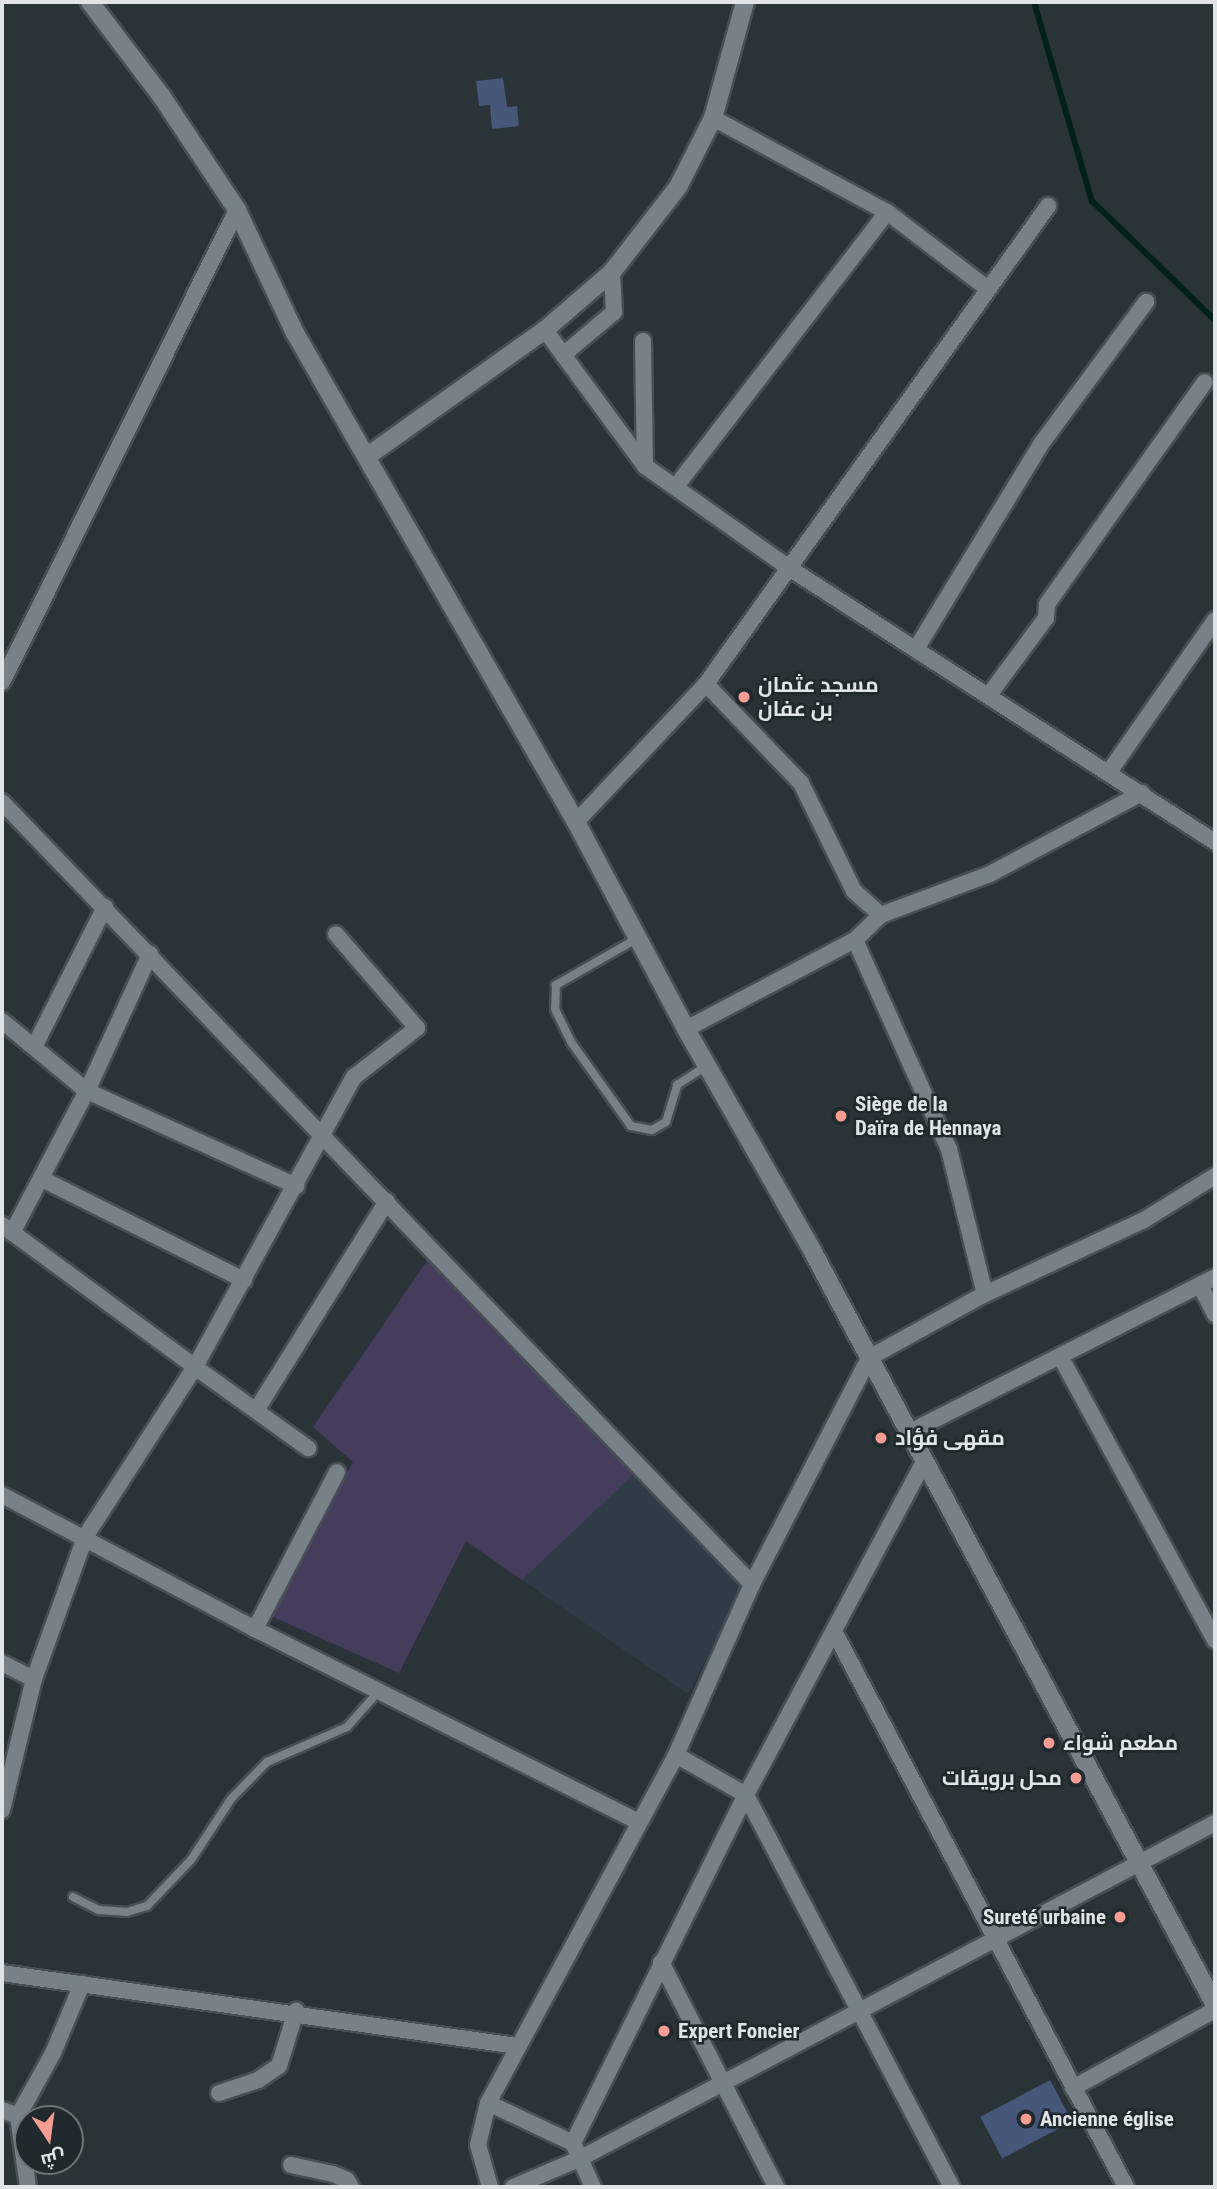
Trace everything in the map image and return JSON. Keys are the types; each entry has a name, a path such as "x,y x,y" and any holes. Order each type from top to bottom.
{"main road":[{"path":"90,2 162,97 237,210 295,333 369,455 402,525 576,822 685,1029 869,1358 1141,1862 1215,2008"},
{"path":"369,455 545,330 612,272 678,187 713,118 745,2"}],"street":[{"path":"713,118 887,212 988,289"},
{"path":"576,822 706,684 1048,206"},
{"path":"2,682 237,210"},
{"path":"677,485 887,212"},
{"path":"563,355 614,313 612,272"},
{"path":"916,649 1041,444 1146,302"},
{"path":"545,330 645,466 677,485 789,568 1215,842"},
{"path":"643,341 645,466"},
{"path":"989,695 1046,618 1047,604 1205,382"},
{"path":"1109,772 1215,620"},
{"path":"706,684 801,783 854,891 881,915"},
{"path":"685,1029 855,940 881,915 990,874 1142,793"},
{"path":"2,802 324,1134 752,1584"},
{"path":"34,1047 105,906"},
{"path":"2,1810 9,1757 85,1537 194,1366 354,1077 417,1028 336,934"},
{"path":"855,940 949,1149 985,1294"},
{"path":"150,954 87,1091 42,1179 7,1229 309,1448"},
{"path":"2,1021 87,1091 296,1186"},
{"path":"490,2187 478,2145 488,2103 637,1821 676,1755 752,1584 869,1358 985,1294 1144,1220 1215,1177"},
{"path":"42,1179 244,1280"},
{"path":"257,1409 387,1200"},
{"path":"908,1433 1215,1277"},
{"path":"1200,1285 1215,1314"},
{"path":"1060,1356 1215,1640"},
{"path":"573,2143 746,1795 924,1462"},
{"path":"255,1629 337,1472"},
{"path":"2,1495 255,1629 637,1821"},
{"path":"834,1631 1125,2187"},
{"path":"2,1663 34,1679"},
{"path":"676,1755 746,1795 857,2012 952,2187"},
{"path":"513,2187 579,2159 1215,1823"},
{"path":"661,1962 776,2187"},
{"path":"2,1988 7,1973 296,2011 517,2046"},
{"path":"24,2105 53,2053 82,1984"},
{"path":"1073,2088 1215,2008"},
{"path":"219,2093 258,2081 279,2067 296,2011"},
{"path":"488,2103 573,2143 593,2187"},
{"path":"290,2165 333,2174 347,2180 351,2187"}],"lane":[{"path":"638,938 556,985 555,1009 570,1042 631,1126 652,1130 666,1122 677,1085 706,1066"},
{"path":"73,1897 99,1910 127,1912 147,1906 191,1860 231,1799 267,1762 347,1727 379,1691"}],"shaded area":[{"path":"429,1258 633,1475 522,1580 466,1541 399,1673 271,1616 353,1462 313,1427"},
{"path":"633,1475 743,1589 688,1694 522,1580"}],"building":[{"path":"503,78 507,107 517,106 519,126 492,129 490,105 479,106 476,81"},
{"name":"Ancienne église","path":"1050,2080 1072,2121 1002,2159 980,2117"}],"waterway":[{"path":"1034,2 1092,201 1215,320"}],"place":[{"name":"مسجد عثمان بن عفان","path":"744,697"},
{"name":"Siège de la Daïra de Hennaya","path":"841,1116"},
{"name":"مقهى فؤاد","path":"881,1438"},
{"name":"مطعم شواء","path":"1049,1743"},
{"name":"محل برويقات","path":"1076,1778"},
{"name":"Sureté urbaine","path":"1120,1917"},
{"name":"Expert Foncier","path":"664,2031"},
{"name":"Ancienne église","path":"1026,2119"}]}
